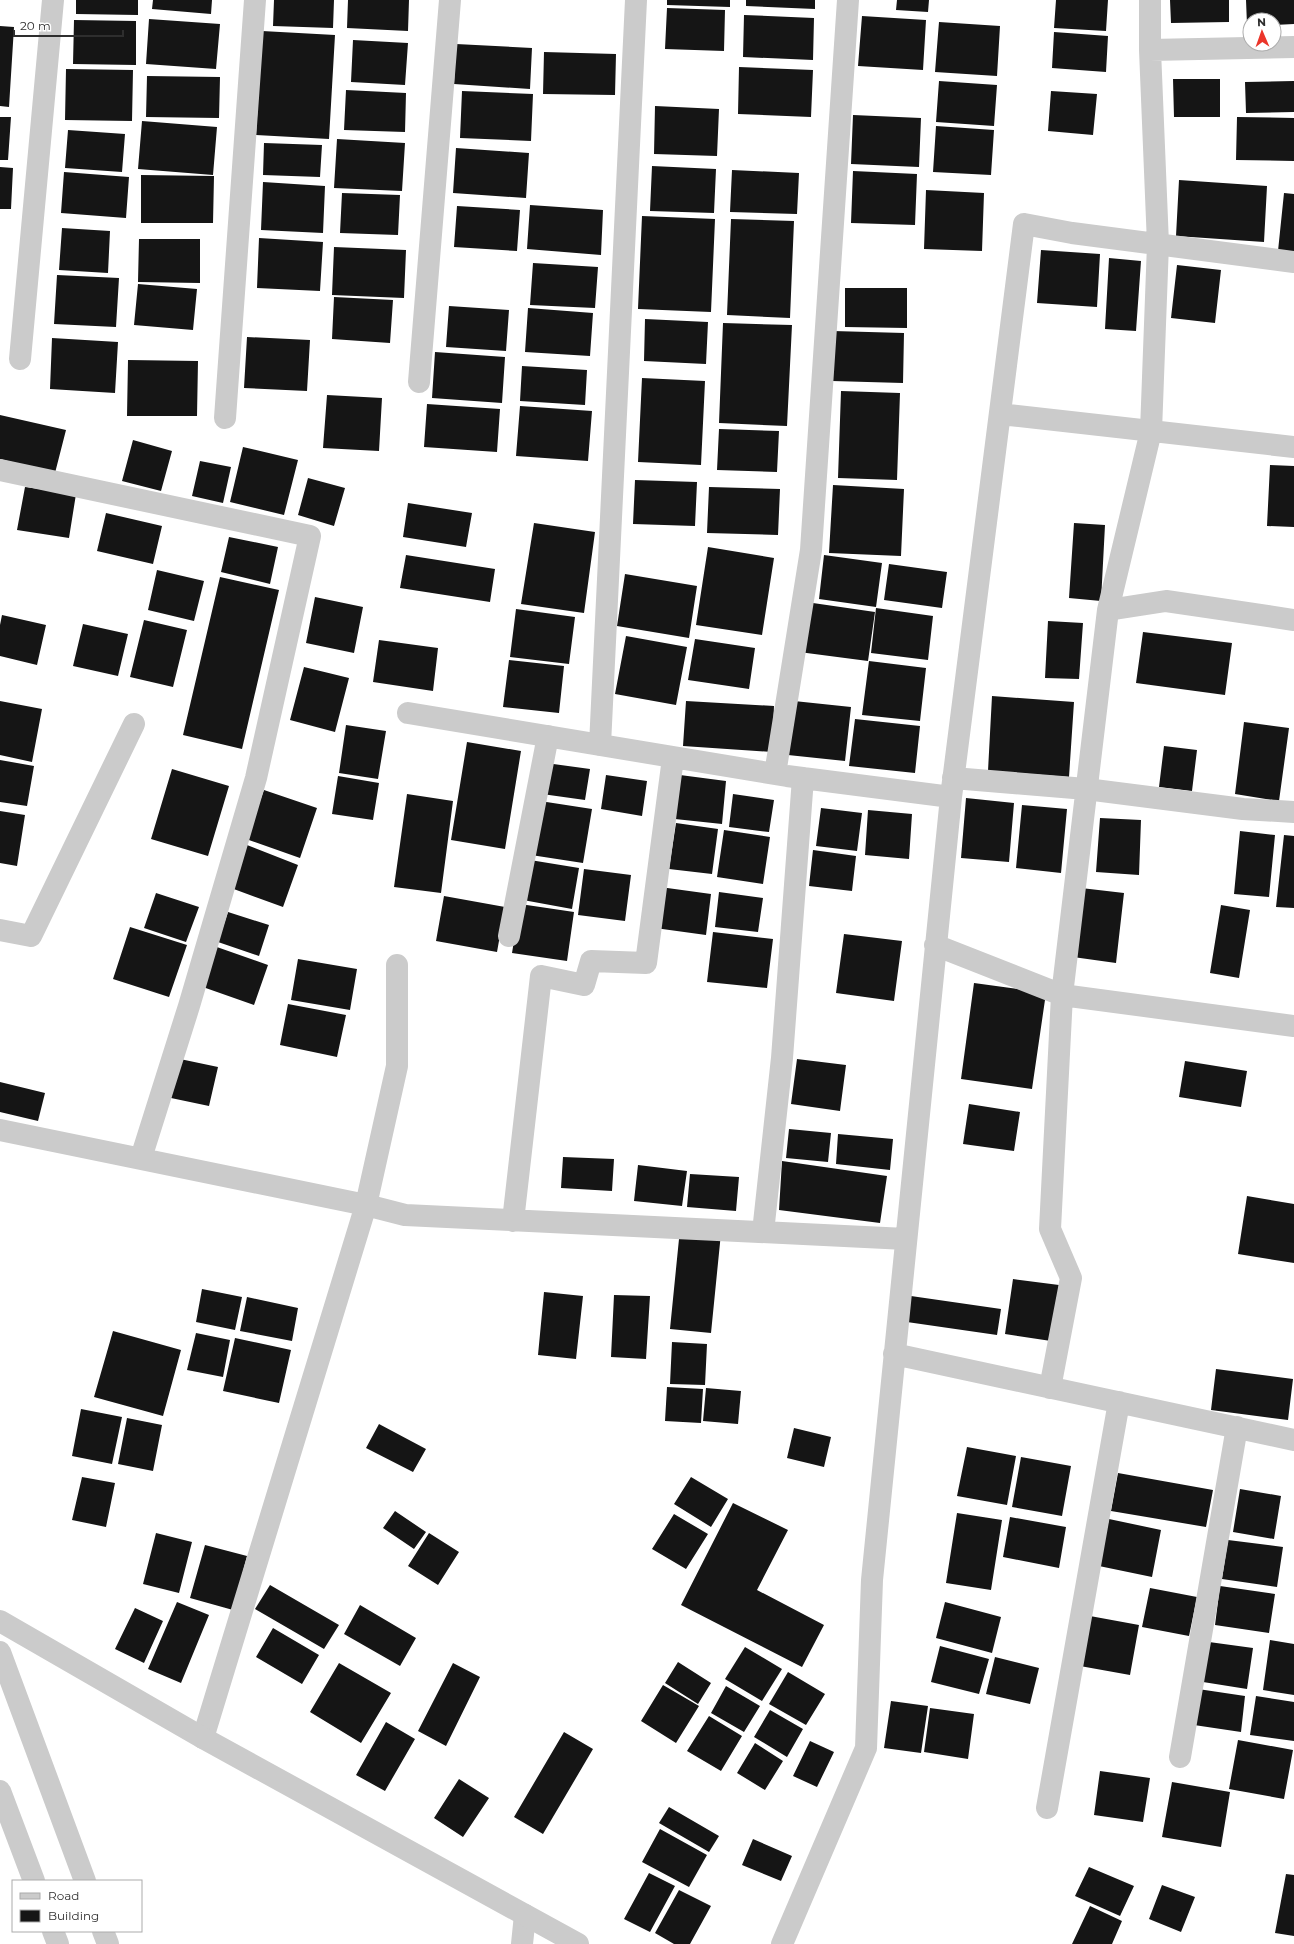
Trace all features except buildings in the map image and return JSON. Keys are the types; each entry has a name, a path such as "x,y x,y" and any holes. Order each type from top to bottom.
{"street":[{"path":"20,359 53,0"},
{"path":"225,418 255,0"},
{"path":"419,382 450,0"},
{"path":"600,746 636,0"},
{"path":"775,774 811,550 848,0"},
{"path":"1050,1388 1071,1278 1050,1229 1062,994 1108,610 1151,431 1158,244 1150,50 1150,0"},
{"path":"1150,50 1294,48"},
{"path":"782,1944 866,1748 872,1580 935,946 952,788 1024,224 1072,233 1294,262"},
{"path":"1000,414 1294,447"},
{"path":"0,470 310,536 256,778 189,1006 140,1158"},
{"path":"1108,610 1166,601 1294,620"},
{"path":"408,713 600,746 803,778 952,788 1086,789 1243,809 1294,812"},
{"path":"0,930 31,936 134,724"},
{"path":"509,936 548,736"},
{"path":"513,1221 541,976 584,985 591,961 646,963 673,758"},
{"path":"763,1232 782,1058 803,778"},
{"path":"935,946 1062,994 1294,1026"},
{"path":"203,1738 366,1205 397,1066 397,965"},
{"path":"0,1130 366,1205 405,1215 906,1239"},
{"path":"894,1354 1237,1428 1293,1435"},
{"path":"1047,1808 1119,1402"},
{"path":"1180,1757 1237,1428"},
{"path":"0,1621 203,1738 578,1944"},
{"path":"0,1652 85,1880"},
{"path":"0,1791 34,1880"},
{"path":"522,1944 526,1915"},
{"path":"53,1932 58,1944"},
{"path":"103,1932 108,1944"}]}
